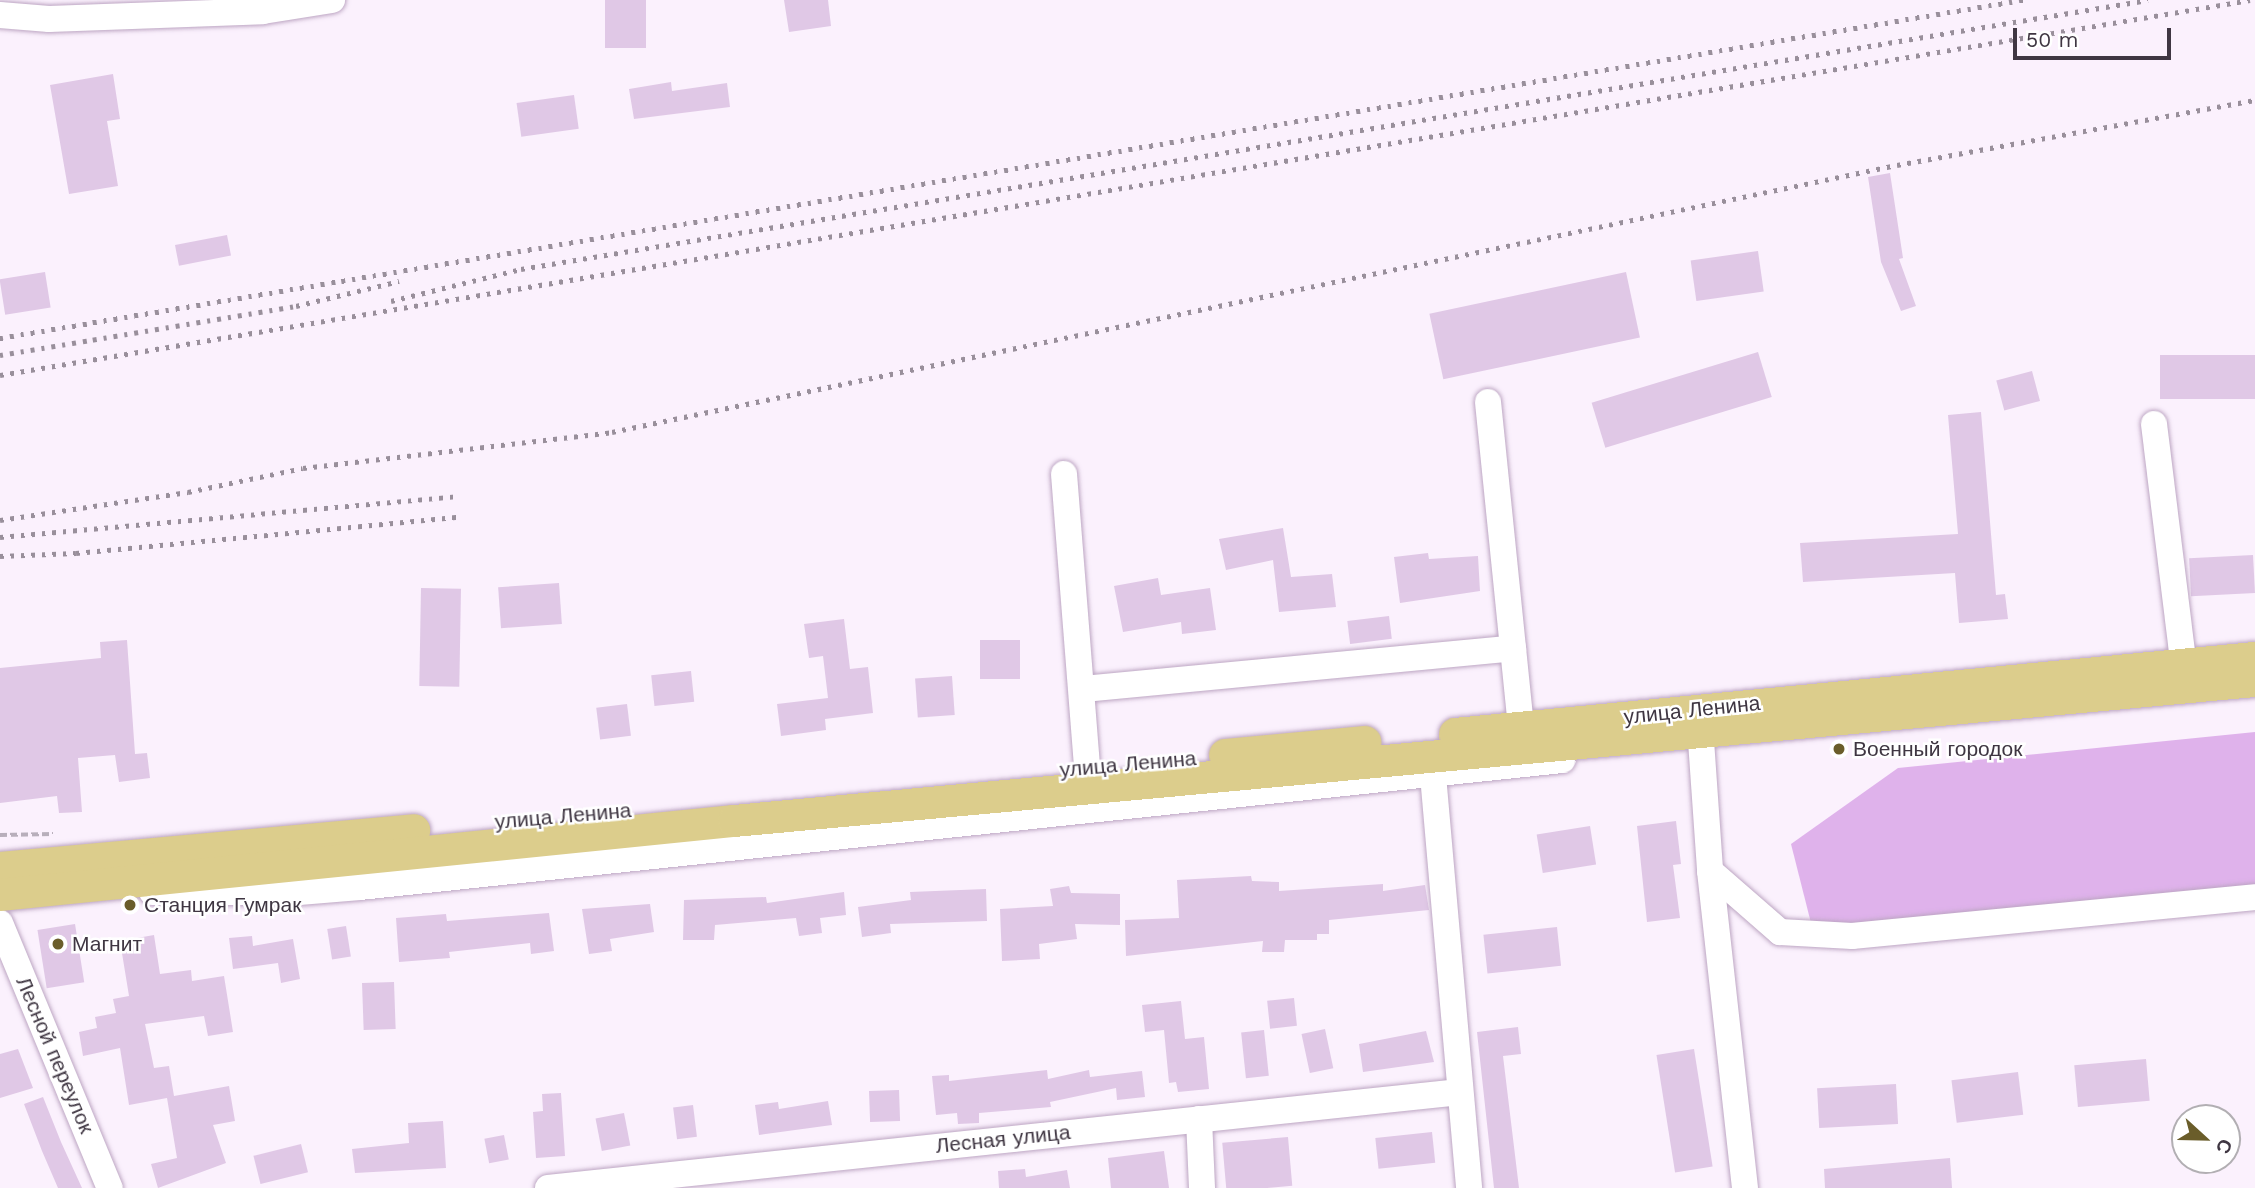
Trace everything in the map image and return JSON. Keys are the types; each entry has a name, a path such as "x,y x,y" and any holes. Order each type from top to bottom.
{"main road":[{"name":"улица Ленина","path":"2185,676 2255,657"},
{"name":"улица Ленина","path":"0,868 1088,778 2185,676 2255,681"},
{"name":"улица Ленина","path":"0,895 1088,778"}],"street":[{"path":"0,15 49,19 263,11 331,0"},
{"path":"1488,402 1522,738"},
{"path":"2154,424 2185,676"},
{"path":"1064,474 1088,778"},
{"path":"1083,689 1513,648"},
{"path":"1700,722 1710,871 1745,1188"},
{"name":"улица Ленина","path":"59,888 299,892 1433,775 1617,753"},
{"path":"1433,775 1469,1188"},
{"path":"1710,871 1780,932 1853,936 2255,897"},
{"name":"Лесной переулок","path":"0,923 110,1188"},
{"name":"Лесная улица","path":"548,1188 1460,1092"},
{"path":"1199,1119 1202,1188"}],"path":[{"path":"0,835 53,834"}],"shaded area":[{"path":"2255,732 2255,885 1812,927 1791,844 1898,768"}],"building":[{"path":"605,0 646,0 646,48 605,48"},
{"path":"784,0 828,0 831,26 789,32"},
{"path":"113,74 120,119 107,121 118,186 69,194 50,85"},
{"path":"671,82 672,91 727,83 730,107 634,119 629,89"},
{"path":"574,95 579,129 521,137 517,103"},
{"path":"1890,173 1903,258 1899,259 1916,306 1901,311 1881,262 1868,177"},
{"path":"227,235 231,256 179,266 175,245"},
{"path":"1758,251 1764,292 1696,301 1691,260"},
{"path":"45,272 51,308 5,315 0,279"},
{"path":"1626,272 1640,338 1443,379 1429,314"},
{"path":"1758,352 1772,397 1605,448 1592,403"},
{"path":"2160,355 2255,355 2255,399 2160,399"},
{"path":"2032,371 2040,401 2004,411 1996,381"},
{"path":"1981,412 1996,595 2005,594 2008,619 1959,623 1955,573 1803,582 1800,543 1958,534 1948,415"},
{"path":"1283,528 1291,577 1332,574 1336,607 1279,612 1273,560 1226,570 1219,539"},
{"path":"1428,553 1429,559 1478,556 1480,591 1400,603 1394,557"},
{"path":"2253,555 2255,593 2191,596 2189,558"},
{"path":"1158,578 1161,595 1210,588 1216,630 1182,634 1181,622 1123,632 1114,586"},
{"path":"559,583 562,624 501,628 498,587"},
{"path":"421,588 461,589 459,687 419,686"},
{"path":"1389,616 1392,639 1350,644 1347,621"},
{"path":"844,619 850,669 868,667 873,713 825,719 826,730 781,736 777,704 828,698 823,656 809,658 804,624"},
{"path":"127,640 135,754 147,753 150,778 119,782 115,755 78,758 82,812 59,813 57,796 0,803 0,668 101,658 100,642"},
{"path":"980,640 1020,640 1020,679 980,679"},
{"path":"691,671 694,702 654,706 651,675"},
{"path":"952,676 955,715 918,717 915,679"},
{"path":"627,704 631,736 600,740 596,708"},
{"path":"1676,821 1681,864 1673,865 1680,918 1647,922 1637,826"},
{"path":"1590,826 1596,865 1543,873 1537,834"},
{"path":"1251,876 1252,881 1279,882 1279,891 1383,884 1383,891 1425,885 1429,910 1329,920 1329,934 1317,934 1317,940 1285,940 1284,952 1262,952 1263,941 1126,956 1125,920 1179,918 1177,880"},
{"path":"1069,886 1071,893 1120,894 1120,925 1075,924 1077,939 1039,944 1040,959 1002,961 1000,909 1053,906 1050,889"},
{"path":"986,889 987,921 890,924 891,933 862,937 858,907 911,900 910,892"},
{"path":"844,892 846,915 820,918 822,933 799,936 796,918 715,925 714,940 683,940 684,900 766,897 767,903"},
{"path":"650,904 654,932 610,939 612,951 589,954 582,909"},
{"path":"549,913 554,951 531,954 530,943 449,952 450,958 399,962 396,918 446,914 447,921"},
{"name":"Магнит","path":"75,924 84,982 47,988 37,930"},
{"path":"346,926 351,957 332,960 327,929"},
{"path":"1557,927 1561,966 1487,974 1483,935"},
{"path":"154,935 160,974 191,970 192,981 224,976 233,1032 208,1036 204,1016 145,1024 154,1068 169,1066 174,1096 229,1086 235,1121 213,1125 226,1163 158,1188 151,1164 177,1158 167,1098 129,1105 120,1048 83,1056 79,1032 97,1028 95,1017 116,1013 113,999 129,996 120,941"},
{"path":"252,936 253,946 293,939 300,979 281,983 278,963 233,969 229,938"},
{"path":"394,982 396,1029 364,1030 362,983"},
{"path":"1294,998 1297,1026 1270,1029 1267,1001"},
{"path":"1181,1001 1185,1039 1204,1037 1209,1089 1178,1092 1176,1082 1169,1083 1164,1030 1145,1032 1142,1005"},
{"path":"1518,1027 1521,1054 1503,1056 1519,1188 1494,1188 1477,1032"},
{"path":"1325,1029 1333,1068 1310,1073 1302,1034"},
{"path":"1264,1030 1269,1076 1246,1078 1241,1032"},
{"path":"1426,1031 1434,1062 1363,1072 1359,1044"},
{"path":"18,1049 33,1088 0,1098 0,1054"},
{"path":"1694,1049 1713,1167 1675,1172 1656,1055"},
{"path":"2146,1059 2150,1101 2078,1107 2074,1065"},
{"path":"1047,1070 1048,1079 1089,1070 1090,1077 1142,1071 1145,1097 1117,1100 1116,1088 1050,1102 1051,1107 979,1113 979,1123 958,1124 957,1113 936,1115 932,1076 949,1075 949,1081"},
{"path":"2018,1072 2023,1115 1957,1123 1951,1080"},
{"path":"1896,1084 1898,1124 1819,1128 1817,1088"},
{"path":"899,1090 900,1121 870,1122 869,1091"},
{"path":"561,1093 565,1156 536,1158 533,1112 543,1111 542,1094"},
{"path":"43,1097 82,1188 58,1188 42,1151 24,1104"},
{"path":"828,1101 832,1125 759,1135 755,1105 778,1102 779,1109"},
{"path":"693,1105 697,1137 677,1139 673,1107"},
{"path":"624,1113 630,1145 602,1151 596,1119"},
{"path":"443,1121 446,1168 355,1173 352,1149 409,1143 408,1123"},
{"path":"1432,1132 1435,1163 1379,1169 1375,1138"},
{"path":"504,1135 509,1160 489,1163 484,1139"},
{"path":"1288,1137 1292,1186 1226,1188 1222,1143"},
{"path":"301,1144 308,1172 260,1184 253,1156"},
{"path":"1164,1151 1169,1188 1111,1188 1108,1158"},
{"path":"1950,1158 1952,1188 1825,1188 1824,1169"},
{"path":"1025,1169 1026,1177 1067,1170 1070,1188 999,1188 998,1171"}],"railway":[{"path":"0,338 2023,0"},
{"path":"391,301 521,269 2148,0"},
{"path":"0,375 2250,0"},
{"path":"0,520 188,492 303,468 612,432 1897,165 2255,100"},
{"path":"0,355 296,306 399,281"},
{"path":"0,537 455,496"},
{"path":"0,556 76,553 458,517"}],"place":[{"name":"Военный городок","path":"1839,749"},
{"name":"Станция Гумрак","path":"130,905"},
{"name":"Магнит","path":"58,944"}]}
